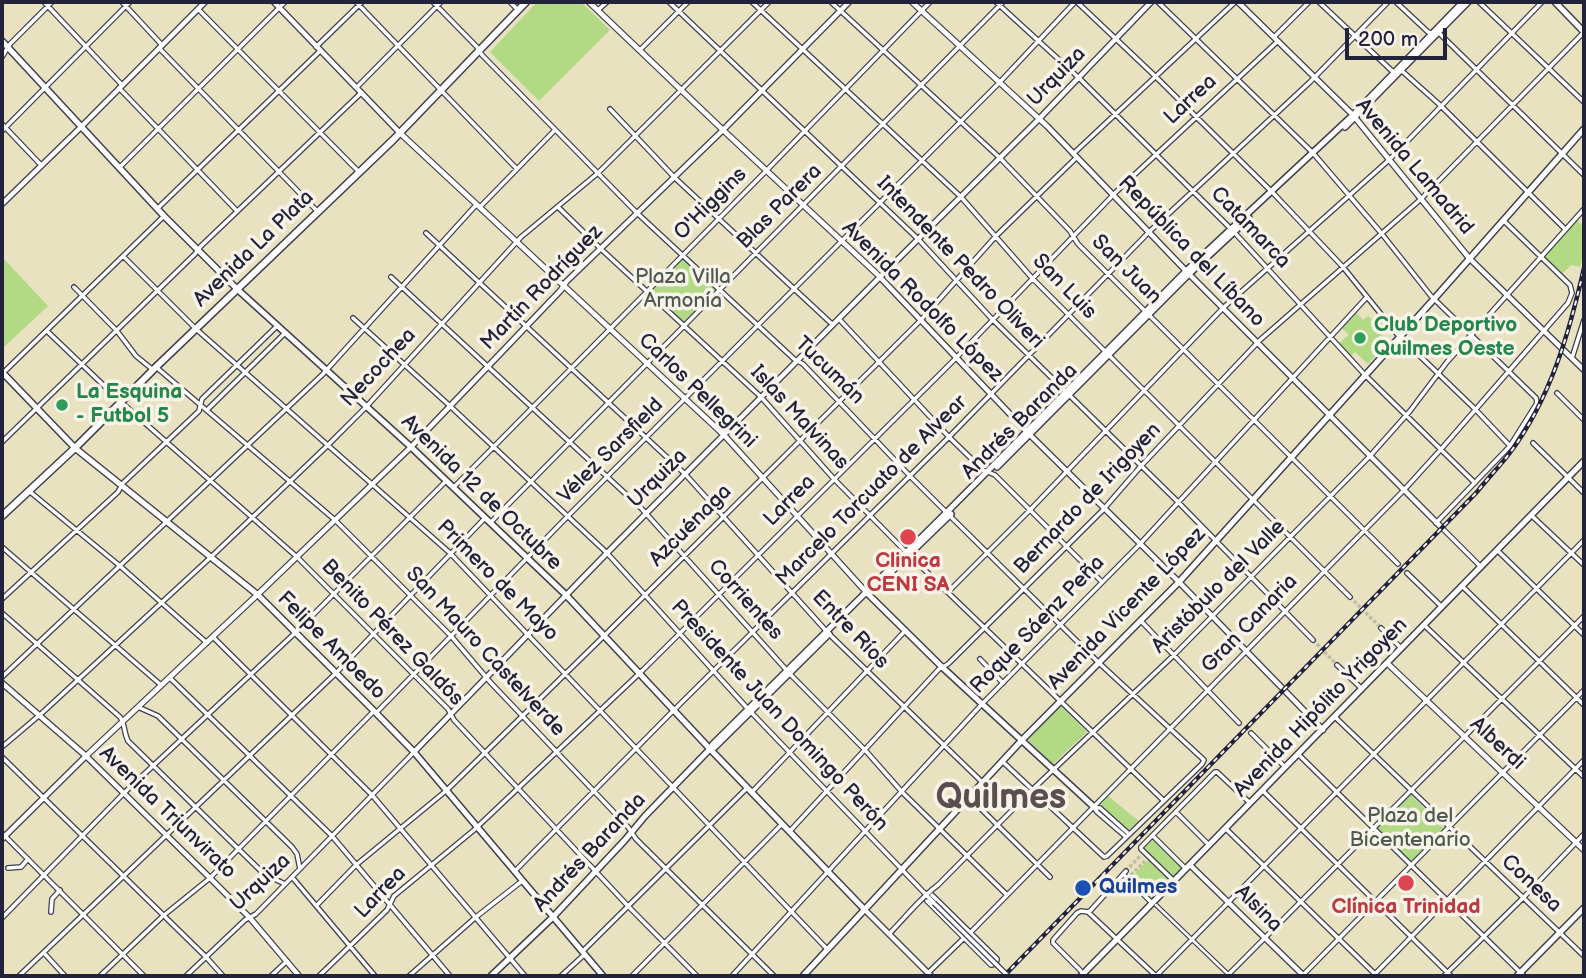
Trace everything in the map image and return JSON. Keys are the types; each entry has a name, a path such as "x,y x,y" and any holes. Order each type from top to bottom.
{"main road":[{"name":"Avenida La Plata","path":"2,516 75,449 155,368 400,133 526,2"},
{"name":"Andrés Baranda","path":"491,976 553,916 672,787 1188,273 1354,117 1465,2"},
{"path":"1555,2 1584,32"},
{"name":"Avenida 12 de Octubre","path":"2,41 157,209 237,289 411,447 566,595 710,750 865,910"},
{"name":"Avenida Vicente López","path":"803,976 1059,701 1179,582 1584,128"},
{"name":"Felipe Amoedo","path":"3,373 75,449 258,595 375,712 447,790 603,976"},
{"name":"Avenida Hipólito Yrigoyen","path":"1083,976 1584,461"},
{"name":"Carlos Pellegrini","path":"867,593 942,667 1094,807"},
{"path":"1520,975 1584,908"}],"street":[{"path":"2,57 46,4 52,2"},
{"path":"121,2 198,89 318,212"},
{"path":"41,165 3,127 130,2"},
{"name":"Carlos Pellegrini","path":"274,2 400,133 724,435 867,593"},
{"path":"119,168 285,2"},
{"path":"356,88 435,4 441,2"},
{"path":"510,2 518,10"},
{"name":"Avenida Rodolfo López","path":"589,2 880,277 1028,434 1179,582 1322,730"},
{"path":"598,10 607,2"},
{"name":"Intendente Pedro Oliveri","path":"669,2 919,239 1028,356 1178,502 1313,640"},
{"path":"640,50 688,2"},
{"name":"San Luis","path":"752,2 961,197 1032,278 1350,597"},
{"name":"Necochea","path":"2,747 211,557 328,445 516,243 598,173 769,2"},
{"name":"San Juan","path":"831,2 1000,158 1147,314 1398,564"},
{"name":"Martín Rodríguez","path":"86,755 258,595 411,447 601,249 849,2"},
{"name":"República del Líbano","path":"912,2 1047,126 1223,309 1442,529"},
{"name":"O'Higgins","path":"453,488 930,2"},
{"path":"1076,2 1273,193 1343,267 1400,337 1510,446"},
{"name":"Vélez Sarsfield","path":"100,976 163,916 211,878 999,83 1076,2"},
{"name":"Urquiza","path":"186,976 300,869 527,634 1039,119 1151,2"},
{"path":"1158,2 1314,154 1434,299 1537,399 1510,446 1436,523"},
{"name":"Azcuénaga","path":"317,905 356,865 447,790 485,753 920,321 996,236 1116,114 1195,38 1237,2"},
{"name":"Avenida Lamadrid","path":"1237,2 1354,117 1469,258 1584,370"},
{"name":"Larrea","path":"319,976 387,910 394,897 477,827 639,673 956,358 1114,195 1237,79 1309,2"},
{"path":"1319,2 1391,70 1399,71 1440,105 1565,229"},
{"name":"Marcelo Torcuato de Alvear","path":"515,871 949,437 1149,232 1315,78 1388,2"},
{"path":"1396,2 1428,32 1435,33 1475,69 1584,175"},
{"path":"1479,2 1584,102"},
{"path":"947,593 1223,309 1389,160 1542,2"},
{"path":"157,209 279,90 359,3 516,168"},
{"name":"Catamarca","path":"1000,3 1233,230 1365,375 1475,483"},
{"name":"Blas Parera","path":"19,976 293,716 450,553 530,482 961,47 1000,3"},
{"path":"46,4 158,129 237,211"},
{"path":"2,204 201,4 238,49 359,173"},
{"name":"Tucumán","path":"435,4 637,213 803,364 909,476 1098,662 1203,759 1164,801"},
{"name":"Bernardo de Irigoyen","path":"789,831 942,667 1104,509 1257,343 1420,199 1584,32"},
{"path":"2,442 361,93"},
{"path":"610,108 674,178 833,325"},
{"path":"2,677 326,370 439,246 555,130"},
{"name":"Islas Malvinas","path":"558,207 761,397 908,554 1164,801"},
{"name":"Aristóbulo del Valle","path":"889,934 918,905 925,894 938,885 1032,790 1174,655 1370,456 1406,416 1471,334 1584,209"},
{"path":"3,373 164,216"},
{"path":"1503,220 1541,256"},
{"name":"Entre Ríos","path":"426,233 685,474 828,632 982,782"},
{"name":"Primero de Mayo","path":"123,256 196,329 450,553 828,950"},
{"name":"Gran Canaria","path":"971,932 1404,490 1544,332 1568,303 1572,289 1541,256"},
{"name":"Corrientes","path":"391,277 646,514 902,792 1007,895"},
{"name":"San Mauro Castelverde","path":"74,287 117,331 136,356 207,410 335,520 372,556 451,636 631,832 774,976"},
{"name":"Roque Sáenz Peña","path":"732,976 982,704 1140,544 1367,297"},
{"name":"Presidente Juan Domingo Perón","path":"353,318 607,553 750,711 925,894 1008,976"},
{"path":"839,319 949,437 983,470 995,475 1102,582"},
{"path":"1572,358 1584,320"},
{"path":"2,599 118,492 199,411 202,399 277,326"},
{"name":"Benito Pérez Galdós","path":"47,331 166,443 297,557 448,709 454,720 556,830 697,976"},
{"path":"207,410 285,333"},
{"path":"1557,393 1584,420"},
{"path":"1533,443 1584,493"},
{"path":"2,918 124,793 295,633 446,481"},
{"path":"29,491 207,643"},
{"path":"1531,515 1584,565"},
{"path":"1442,529 1481,567"},
{"path":"1083,976 1053,943 1077,913 1088,912 1156,976 1584,540"},
{"path":"2,547 161,685"},
{"path":"1497,550 1584,635"},
{"path":"1407,573 1441,607"},
{"path":"1462,586 1584,705"},
{"path":"2,613 118,715 123,721 127,739 267,877 285,884"},
{"path":"1088,912 1127,875 1228,976 1584,616"},
{"path":"1140,620 1240,723"},
{"path":"1424,625 1584,777"},
{"path":"1381,628 1401,648"},
{"path":"561,976 709,825 789,752 905,631"},
{"path":"213,637 372,795 525,976"},
{"path":"980,659 1003,683"},
{"name":"Alberdi","path":"1387,663 1584,850"},
{"path":"1337,665 1362,689"},
{"path":"170,678 332,836 450,976"},
{"name":"Avenida Triunvirato","path":"2,683 86,755 211,878 250,918 299,976"},
{"path":"1303,976 1584,690"},
{"path":"138,707 155,714 266,822 295,851 300,869"},
{"name":"Conesa","path":"1335,717 1584,957"},
{"path":"1251,733 1285,767"},
{"path":"1298,754 1520,975"},
{"path":"86,755 3,836 145,976"},
{"path":"2,757 223,976"},
{"path":"1225,828 1375,976 1584,760"},
{"path":"1002,761 1104,857 1164,801"},
{"path":"1140,856 1152,836 1215,772 1250,803"},
{"path":"1263,790 1448,975 1584,834"},
{"path":"969,797 1050,877"},
{"name":"Carlos Pellegrini","path":"1094,807 1127,836"},
{"path":"1176,812 1209,845"},
{"path":"632,976 782,824"},
{"path":"1152,836 1188,867"},
{"path":"1142,850 1147,859 1174,881"},
{"path":"8,868 21,867 29,859"},
{"name":"Alsina","path":"1188,867 1229,902 1303,976"},
{"path":"292,877 375,976"},
{"path":"409,976 476,917 523,881"},
{"name":"Aristóbulo del Valle","path":"918,905 931,900 938,885"},
{"path":"51,912 52,899 60,890"},
{"name":"Presidente Juan Domingo Perón","path":"931,900 971,932 997,959 996,964 991,965 931,900"},
{"name":"Avenida 12 de Octubre","path":"865,910 929,975"},
{"path":"929,975 964,938"},
{"path":"44,953 65,976"},
{"path":"271,976 286,961"}],"green space":[{"path":"537,2 581,2 610,30 539,101 490,52"},
{"path":"1577,220 1584,228 1584,253 1580,267 1571,265 1562,274 1543,256"},
{"name":"Plaza Villa Armonía","path":"683,255 720,290 684,326 647,291"},
{"path":"2,257 48,306 2,349"},
{"name":"Club Deportivo Quilmes Oeste","path":"1356,312 1363,320 1376,315 1388,329 1382,336 1388,342 1368,364 1355,352 1351,356 1338,344 1349,335 1342,328"},
{"path":"1060,705 1087,732 1053,764 1027,739"},
{"name":"Plaza del Bicentenario","path":"1410,794 1444,828 1410,863 1375,830"},
{"path":"1108,796 1139,821 1126,832 1098,808"},
{"path":"1151,838 1182,867 1173,877 1142,848"},
{"path":"1149,859 1170,880 1152,900 1130,879"}],"tunnel":[{"path":"1350,597 1381,628"},
{"path":"1313,640 1337,665"},
{"path":"1126,871 1140,856"},
{"path":"1131,875 1145,861"}],"railway":[{"path":"1004,976 1477,492 1505,459 1547,389 1572,317 1584,268"}],"place":[{"name":"Club Deportivo Quilmes Oeste","path":"1360,338"},
{"name":"La Esquina - Futbol 5","path":"62,405"},
{"name":"Clinica CENI SA","path":"908,537"},
{"name":"Clínica Trinidad","path":"1406,883"},
{"name":"Quilmes","path":"1083,888"}],"district":[{"name":"Quilmes","path":"1001,799"}]}
